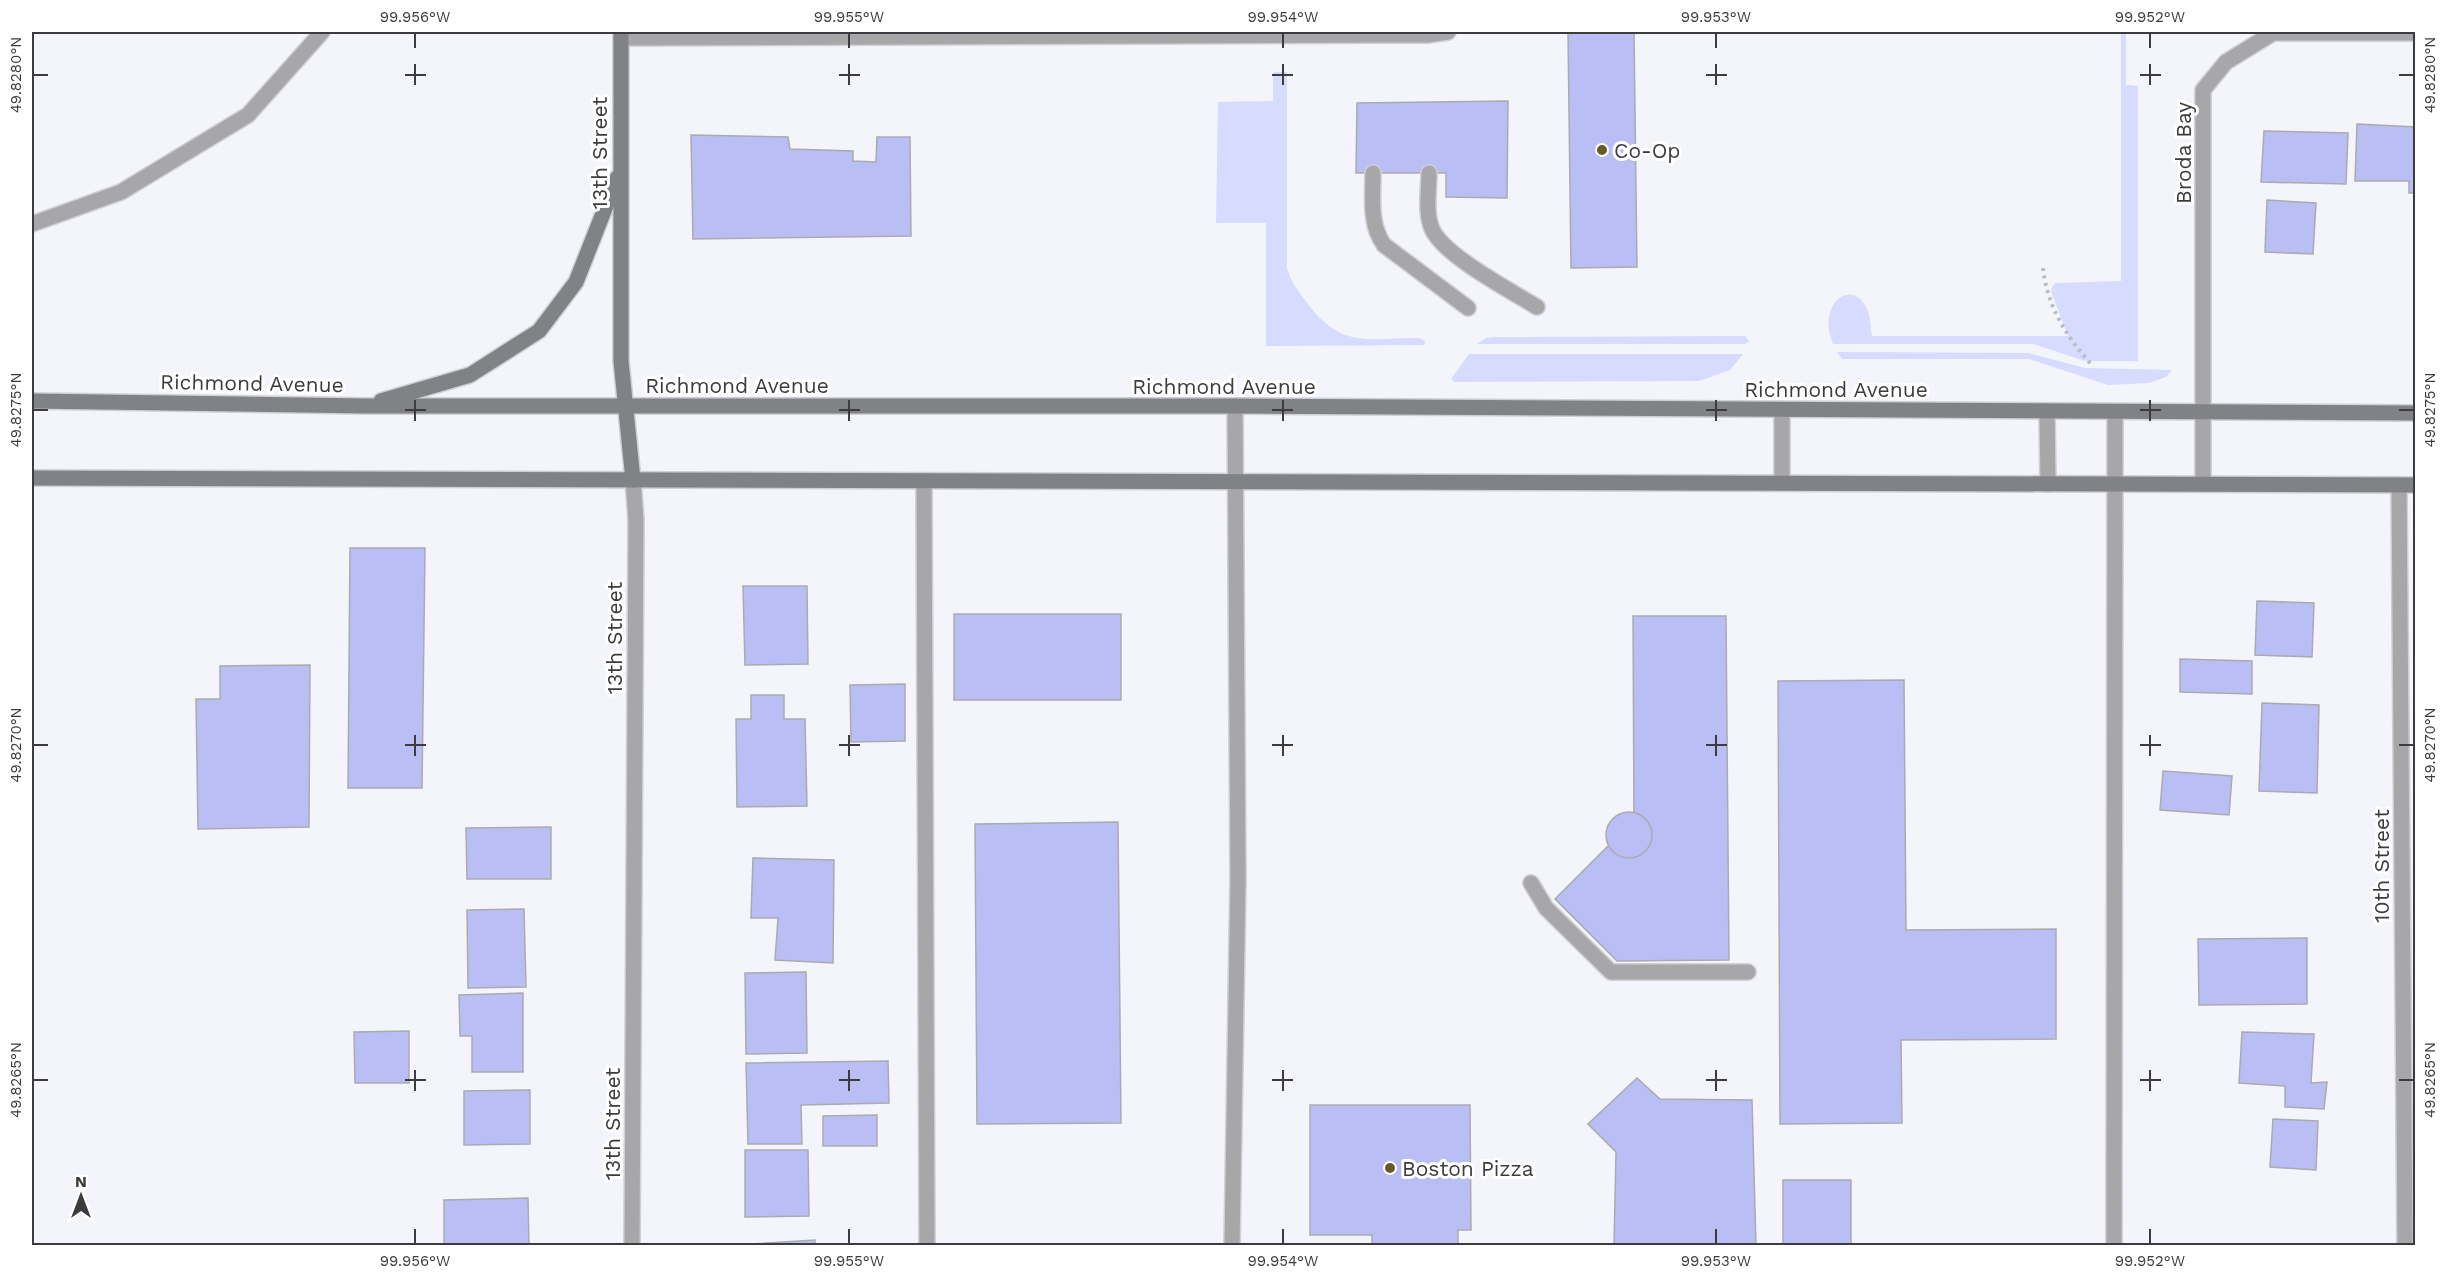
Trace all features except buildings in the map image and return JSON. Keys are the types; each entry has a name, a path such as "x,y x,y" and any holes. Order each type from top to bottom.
{"main road":[{"name":"13th Street","path":"621,35 621,361 633,480"},
{"path":"365,406 470,375 539,331 576,282 620,170"},
{"name":"Richmond Avenue","path":"32,401 365,406 1235,406 2415,413"},
{"path":"32,478 2415,485"}],"street":[{"path":"32,224 121,192 249,114 322,32"},
{"path":"621,35 1428,35 1448,32"},
{"name":"Broda Bay","path":"2203,483 2205,413 2203,90 2226,62 2273,33 2415,33"},
{"path":"1373,173 1373,222 1376,234 1384,244 1468,308"},
{"path":"1429,173 1429,222 1440,241 1460,259 1537,307"},
{"path":"1232,1245 1238,879 1235,406"},
{"path":"1782,410 1782,483"},
{"path":"2047,411 2048,484"},
{"path":"2114,1245 2115,412"},
{"name":"13th Street","path":"632,1245 636,520 633,480"},
{"path":"924,481 927,1245"},
{"name":"10th Street","path":"2398,485 2404,1245"},
{"path":"1531,883 1546,908 1611,972 1748,972"}],"path":[{"path":"2043,268 2049,294 2063,330 2091,364"}],"shaded area":[{"path":"2121,32 2126,32 2126,85 2138,86 2138,361 2085,361 2033,344 1833,344 1829,330 1829,317 1832,307 1838,299 1845,295 1853,295 1861,299 1870,319 1872,336 2068,336 2052,294 2051,289 2055,283 2121,281"},
{"path":"1273,72 1287,72 1287,268 1293,283 1320,318 1344,335 1370,339 1419,338 1425,341 1424,345 1266,346 1266,223 1216,223 1218,102 1273,101"},
{"path":"1745,336 1749,341 1745,344 1477,344 1486,338 1497,337"},
{"path":"1837,352 2028,353 2085,368 2172,370 2166,377 2149,383 2108,385 2029,359 1842,359"},
{"path":"1469,354 1743,354 1730,370 1699,381 1454,382 1451,379"}],"place":[{"name":"Co-Op","path":"1602,150"},
{"name":"Boston Pizza","path":"1390,1168"}]}
